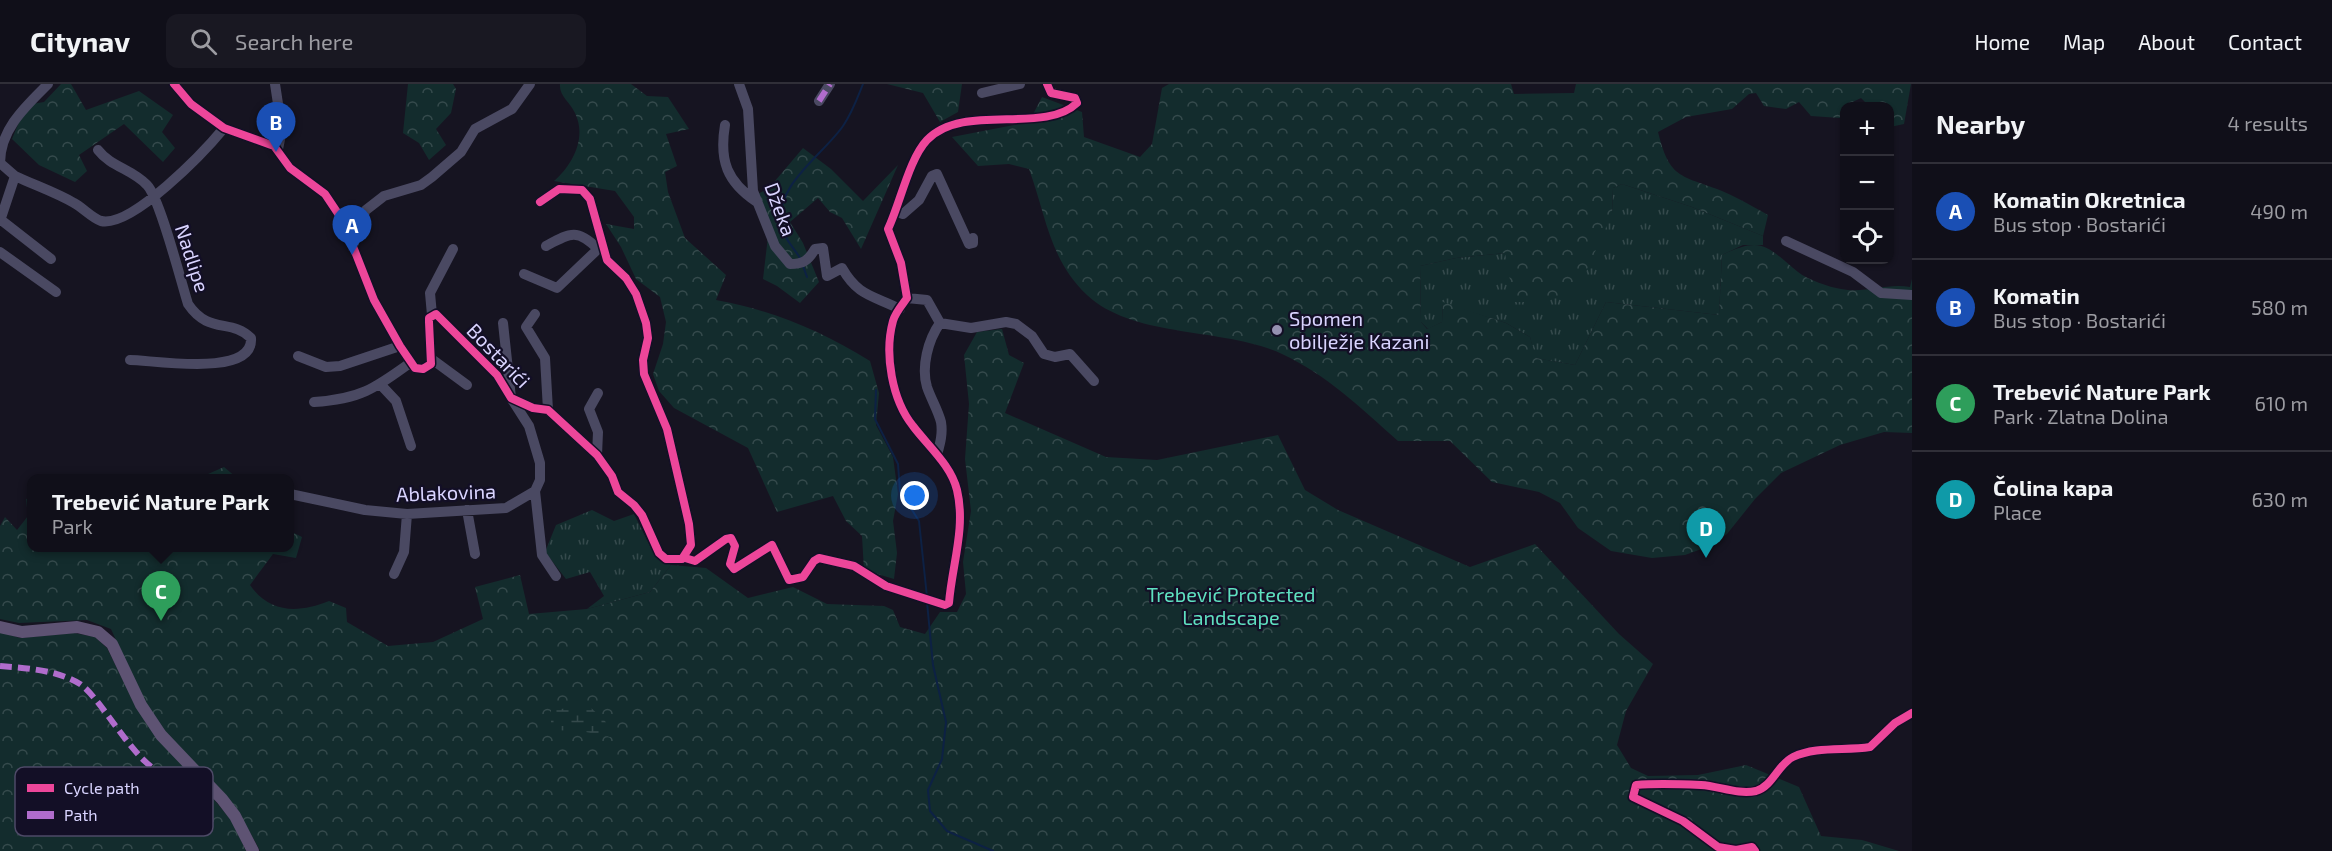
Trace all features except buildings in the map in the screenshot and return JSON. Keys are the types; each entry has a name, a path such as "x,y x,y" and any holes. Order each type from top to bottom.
{"main road":[{"path":"0,627 22,632 77,627 98,632 112,644 141,705 161,735 192,767"},
{"path":"213,790 235,816 253,851"}],"street":[{"path":"48,84 22,108 4,143 0,163 15,176 74,203 100,220 121,217 154,196 211,144 224,128"},
{"path":"174,84 191,104 224,128 257,138 278,150 290,168 315,184 325,194 343,221 374,300 410,363 423,369 429,367 433,360 429,322 432,315 430,293 453,249"},
{"path":"275,84 282,130 278,150"},
{"path":"353,248 357,228 366,210 384,196 421,185 432,177 461,152 476,129 512,109 530,84"},
{"name":"Džeka","path":"739,84 748,109 751,176 758,202 781,256 790,264 802,263 815,249 823,248 827,276 842,268 846,278 857,290 900,309"},
{"path":"819,100 830,84"},
{"path":"982,93 1020,84"},
{"path":"540,202 559,189 582,190 590,199 600,247 607,260 626,278 636,294 646,323 648,338 643,360 644,374 660,408 679,471 691,540 685,558 695,561 728,538 735,543 730,564 734,569 762,549 773,546 789,580 803,577 814,561 819,558 854,566 886,586 945,605 949,603 960,536 957,490 937,455 911,424 893,381 891,330 907,298 899,256 888,229 916,154 928,139 942,130 979,120 1041,117 1067,110 1077,103 1076,98 1051,93 1047,84"},
{"path":"725,125 724,145 730,178 741,191 758,202"},
{"path":"98,150 110,164 122,167 145,183 154,196"},
{"path":"895,211 903,214 910,210 937,174 969,244 973,243 973,237"},
{"path":"15,176 0,221 51,260"},
{"name":"Nadlipe","path":"130,360 208,364 244,354 251,342 246,334 207,324 194,314 188,304 154,196"},
{"path":"546,246 567,234 574,234 585,237 600,247"},
{"path":"1786,241 1852,272 1881,293 1912,295"},
{"path":"524,274 557,288 600,247"},
{"path":"0,252 56,292"},
{"path":"907,298 927,300 940,323"},
{"path":"535,314 526,327 545,358 548,410"},
{"name":"Bostarići","path":"432,315 442,318 465,346 497,375 511,398 533,408 548,410 597,455 612,476 618,492 642,515 659,553 666,559 685,558"},
{"path":"940,323 971,328 1006,322 1016,324 1032,336 1044,354 1055,357 1070,354 1094,381"},
{"path":"503,323 511,398 529,426 540,463 540,480 535,491 542,555 556,576"},
{"path":"937,455 942,435 941,423 926,384 925,371 932,338 940,323"},
{"path":"298,356 326,367 340,366 400,346"},
{"path":"433,360 467,385"},
{"path":"314,402 357,396 380,384 410,363"},
{"path":"380,384 396,401 411,446"},
{"path":"597,455 598,432 589,409 598,393"},
{"name":"Ablakovina","path":"294,495 365,510 407,514 506,508 535,491"},
{"path":"467,510 475,554"},
{"path":"394,574 404,552 407,514"},
{"path":"1755,851 1752,847 1736,850 1718,847 1683,821 1633,797 1632,792 1636,785 1651,784 1702,785 1745,793 1759,790 1775,777 1790,758 1812,751 1870,747 1895,723 1912,713"}],"green space":[{"path":"61,84 71,84 86,110 139,91 173,115 162,132 175,148 163,162 124,124 79,155 87,171 75,182 39,165 12,139 26,105 44,102"},
{"path":"408,84 453,84 456,89 451,113 436,129 446,145 429,160 419,143 403,133"},
{"path":"560,84 631,84 647,96 668,97 689,129 666,134 677,166 665,172 668,192 685,238 726,275 716,300 758,310 796,323 870,361 879,393 876,425 893,457 898,494 893,521 897,553 894,579 864,570 862,536 846,521 833,496 777,512 748,448 674,408 659,391 653,374 663,344 666,322 660,297 636,279 621,247 606,224 634,229 634,217 615,191 554,181 572,159 579,141 575,113 563,96"},
{"path":"887,84 962,84 958,112 940,122 923,93"},
{"path":"1169,84 1511,84 1514,94 1574,93 1576,84 1911,84 1904,124 1894,126 1894,102 1865,102 1861,98 1852,102 1840,102 1840,118 1811,116 1799,102 1786,109 1764,106 1756,93 1749,94 1732,109 1686,117 1658,132 1666,158 1677,172 1730,195 1768,215 1763,236 1692,207 1622,184 1613,188 1612,214 1577,292 1534,302 1514,302 1505,253 1456,258 1420,266 1421,322 1427,329 1442,322 1443,302 1506,323 1530,337 1536,358 1575,365 1606,302 1719,315 1722,255 1747,246 1756,245 1771,250 1802,275 1836,288 1859,290 1892,286 1910,287 1912,279 1912,433 1884,432 1840,445 1781,473 1755,499 1727,534 1707,547 1685,555 1652,558 1611,551 1578,528 1560,503 1539,492 1492,482 1450,441 1398,441 1329,382 1282,354 1234,340 1154,326 1129,319 1107,309 1087,295 1064,267 1050,236 1029,169 1009,164 978,166 952,137 1029,122 1042,97 1082,112 1084,137 1140,157 1152,144 1162,88"},
{"path":"803,148 831,169 863,201 898,165 861,249 842,218 830,212 818,198 790,222 803,243 819,282 800,303 763,279 769,228 750,198 769,188"},
{"path":"1622,184 1692,207 1763,236 1763,245 1743,245 1722,255 1719,315 1606,302 1575,365 1535,358 1530,337 1506,323 1443,303 1442,322 1428,329 1421,322 1420,266 1456,258 1505,253 1612,214 1613,188"},
{"name":"Trebević Protected Landscape","path":"1002,329 1009,355 1024,363 1005,413 1106,457 1157,460 1278,435 1305,490 1338,510 1470,567 1535,544 1619,634 1653,664 1626,711 1617,745 1631,768 1648,776 1698,775 1746,765 1799,787 1821,836 1862,840 1899,851 260,851 240,817 213,785 213,767 196,767 157,722 135,683 111,629 87,620 19,623 0,619 0,526 5,517 17,530 27,517 27,552 294,552 294,533 302,537 296,558 273,554 250,585 258,595 276,606 296,609 329,601 346,608 347,622 388,646 433,642 483,619 475,587 520,575 529,614 587,609 650,592 671,565 706,568 748,598 793,587 827,604 884,606 893,610 900,627 925,634 940,612 957,612 966,594 963,562 971,511 965,459 969,404 964,355 977,332"},
{"path":"224,467 232,474 208,474"},
{"path":"592,510 614,521 634,514 652,550 671,565 650,592 587,609 604,596 590,572 566,579 545,552 556,525"},
{"path":"0,632 20,638 74,633 95,637 107,648 136,707 187,767 15,767 15,836 213,836 213,798 232,821 246,851 0,851"},
{"path":"589,706 605,721 615,738 581,731 551,730 551,710"}],"waterway":[{"path":"800,258 786,238 781,226 781,211 785,197 792,184 843,126 863,84"},
{"path":"803,266 807,277"},
{"path":"876,390 875,419 898,464 900,491 919,521 927,597"},
{"path":"927,602 933,665 946,722 942,759 928,790 930,811 947,831 993,851"}],"marked path":[{"path":"819,101 830,84"},
{"path":"0,666 51,673 80,684 90,693 136,752 152,767"}],"cycle path":[{"path":"174,84 191,104 224,128 274,146 290,168 325,194 343,221 374,300 415,368 423,369 431,364 429,318 436,314 497,375 511,398 533,408 548,410 597,455 612,476 618,492 642,515 659,553 666,559 682,559 691,545 689,524 667,429 644,374 643,360 648,338 646,323 636,294 626,278 607,260 590,199 582,190 559,189 540,202"},
{"path":"685,558 695,561 726,539 731,538 735,546 730,564 734,569 772,545 789,580 803,577 814,561 819,558 854,566 886,586 945,605 949,603 960,518 957,490 950,472 906,415 895,390 890,362 890,334 895,315 907,298 901,263 888,229 915,158 927,140 942,129 961,123 1045,117 1063,112 1077,103 1075,98 1051,93 1047,84"},
{"path":"1755,851 1752,847 1736,850 1718,847 1683,821 1633,797 1636,785 1701,785 1742,792 1756,791 1767,785 1783,765 1793,757 1811,751 1870,747 1895,723 1912,713"}],"place":[{"name":"Komatin","path":"276,152"},
{"name":"Komatin Okretnica","path":"352,255"},
{"name":"Spomen obilježje Kazani","path":"1277,330"},
{"name":"Čolina kapa","path":"1706,558"},
{"name":"Trebević Nature Park","path":"161,621"}]}
